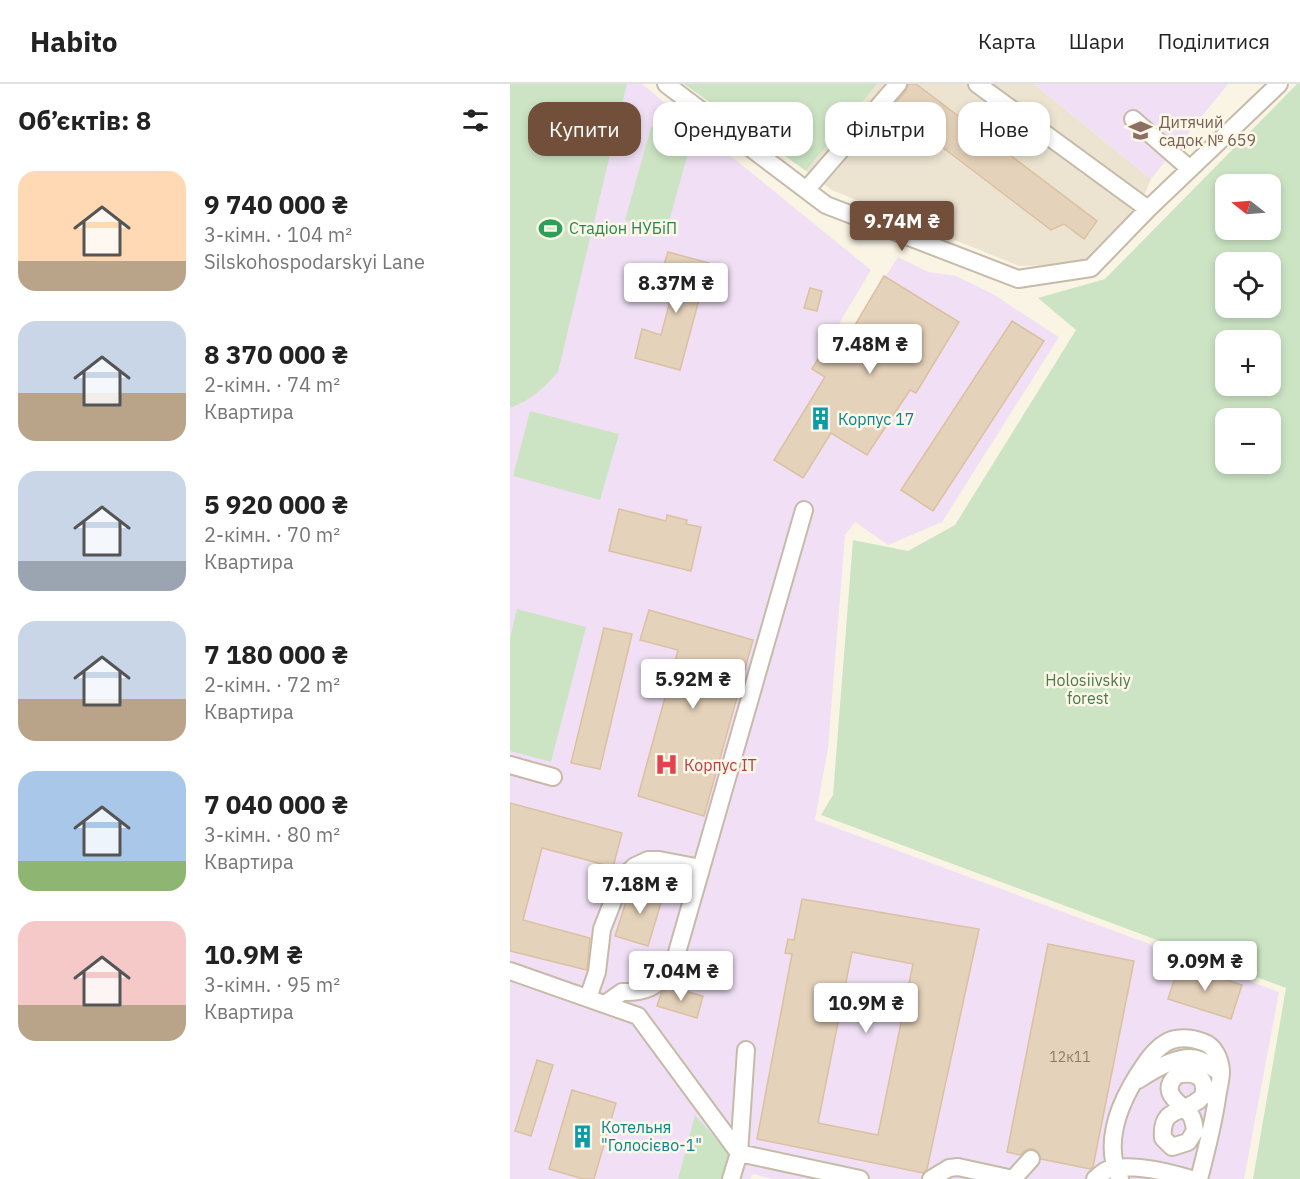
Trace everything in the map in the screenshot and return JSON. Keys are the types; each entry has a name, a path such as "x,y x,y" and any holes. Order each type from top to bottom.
{"street":[{"path":"666,84 826,205 1018,279 1091,268 1148,209 1279,84"},
{"path":"807,189 898,84"},
{"path":"977,84 1148,209"},
{"path":"1133,118 1190,169"},
{"path":"605,1004 621,992 638,993 650,988 663,980 672,970 804,510"},
{"path":"510,765 553,777"},
{"path":"588,998 597,972 602,929 622,879 635,866 648,860 701,868"},
{"path":"510,971 638,1016 739,1153 860,1179"},
{"path":"1117,1173 1112,1149 1114,1133 1120,1108 1130,1086 1161,1046 1175,1039 1193,1039 1209,1044 1218,1056 1221,1073 1210,1139 1199,1179"},
{"path":"731,1179 739,1153 746,1050"},
{"path":"1182,1108 1190,1113 1195,1131 1188,1142 1172,1147 1163,1138 1162,1128 1165,1120 1173,1111 1182,1108"},
{"path":"1164,1171 1172,1147"},
{"path":"931,1179 949,1168 958,1167 1013,1179 1032,1160"},
{"path":"1095,1179 1103,1171 1117,1173 1164,1171 1191,1179"}],"shaded area":[{"path":"510,84 642,84 664,102 653,102 653,156 731,156 871,270 821,354 834,358 898,257 928,272 956,276 991,293 1059,337 942,522 888,545 855,522 845,535 828,748 815,820 1279,992 1244,1179 1110,1179 1108,1176 1106,1179 772,1179 753,1174 750,1179 510,1179"},
{"path":"877,84 1034,84 1151,179 1138,210 1084,264 1019,266 832,190 806,171 825,148 825,156 946,156 946,102 862,102"},
{"name":"Дитячий садок № 659","path":"1034,84 1228,84 1151,179"}],"green space":[{"name":"Стадіон НУБіП","path":"510,84 627,84 623,102 528,102 528,156 610,156 558,372 536,393 510,408"},
{"path":"684,84 877,84 862,102 825,102 825,148 806,171 785,156 813,156 813,102 709,102"},
{"name":"Holosiivskiy forest","path":"1297,84 1300,84 1300,1179 1253,1179 1286,988 821,815 833,795 853,540 908,551 955,525 1076,330 1038,298 1105,279"},
{"path":"651,127 653,128 653,156 687,156 666,232 625,220"},
{"path":"530,411 619,434 600,500 513,476"},
{"path":"517,609 586,627 551,762 510,751 510,638"},
{"path":"695,1115 730,1155 723,1179 678,1179"}],"building":[{"path":"908,84 916,84 940,102 896,102 906,91"},
{"path":"946,107 958,116 958,156 1011,156 1097,221 1084,239 1064,224 1051,230 946,150"},
{"path":"668,252 709,263 680,370 635,358 642,329 661,335 677,275 662,271"},
{"path":"884,276 959,322 916,393 910,390 867,455 831,433 803,478 774,460 825,377 812,369 821,354 835,359"},
{"path":"810,288 822,291 817,311 804,308"},
{"path":"1012,321 1044,341 933,511 901,490"},
{"path":"619,509 666,521 667,515 687,520 686,524 701,527 691,571 609,551"},
{"path":"649,610 753,640 704,816 638,796 678,650 640,640"},
{"path":"604,628 632,634 600,769 571,763"},
{"path":"510,803 622,833 613,867 542,848 523,920 590,938 587,970 510,951"},
{"path":"632,883 664,893 648,946 615,936"},
{"path":"802,899 979,929 927,1169 923,1173 757,1139 792,954 785,953 788,939 794,940","holes":["852,952 913,964 878,1135 818,1123"]},
{"path":"1048,944 1134,961 1093,1167 1090,1169 1041,1159 1038,1152 1033,1149 1027,1149 1020,1155 1007,1152"},
{"path":"1179,965 1242,985 1231,1019 1168,999"},
{"path":"670,987 703,996 697,1018 657,1006 661,994"},
{"path":"537,1060 553,1065 531,1136 515,1131"},
{"name":"Котельня \"Голосієво-1\"","path":"572,1090 616,1103 594,1179 583,1179 549,1169"}],"place":[{"name":"Дитячий садок № 659","path":"1141,131"},
{"name":"Стадіон НУБіП","path":"551,228"},
{"name":"Корпус 17","path":"820,419"},
{"name":"Корпус ІТ","path":"666,765"},
{"name":"Котельня \"Голосієво-1\"","path":"583,1136"}]}
